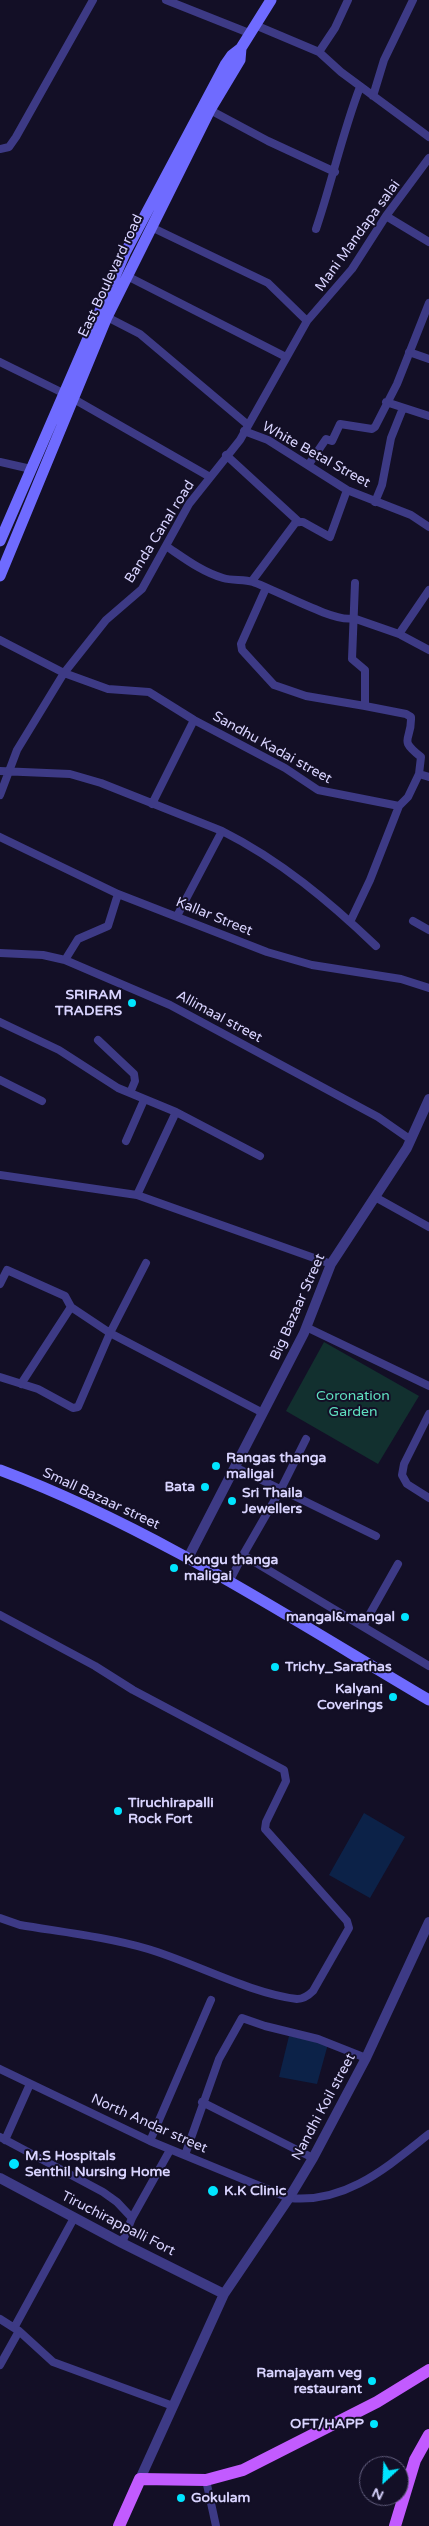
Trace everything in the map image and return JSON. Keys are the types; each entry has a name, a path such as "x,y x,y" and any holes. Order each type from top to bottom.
{"main road":[{"name":"East Boulevard road","path":"0,576 67,396 210,110 240,60 241,48 270,0"},
{"path":"0,541 30,469 67,396 125,253 225,64 241,48"},
{"name":"Small Bazaar street","path":"0,1470 124,1525 188,1558 429,1700"},
{"path":"119,2526 140,2479 206,2480 243,2470 378,2402 429,2370"},
{"path":"395,2526 415,2460 429,2435"}],"street":[{"path":"0,149 8,147 16,137 93,0"},
{"path":"166,0 319,52 360,87 429,137"},
{"path":"319,52 335,28 348,0"},
{"path":"373,96 384,60 413,0"},
{"path":"316,229 360,87"},
{"path":"210,110 268,141 335,172"},
{"name":"Mani Mandapa salai","path":"246,428 307,321 352,269 386,216 429,158"},
{"path":"386,216 429,242"},
{"path":"151,227 268,282 307,321"},
{"path":"127,276 286,357"},
{"path":"308,464 326,439 332,441 340,424 375,428 386,402 397,384 429,303"},
{"name":"White Betal Street","path":"107,317 140,334 246,428 308,464 347,490 411,515 429,527"},
{"path":"409,352 429,359"},
{"path":"0,362 67,396 210,477"},
{"path":"386,402 429,416"},
{"path":"375,502 382,485 391,438 403,408"},
{"name":"Banda Canal road","path":"0,795 4,771 64,673 106,620 142,589 189,504 226,455 240,440 246,428"},
{"path":"226,455 299,522 330,537 341,501 347,490"},
{"path":"0,462 30,469"},
{"path":"252,581 294,524 299,522"},
{"path":"166,546 192,564 224,579 252,581 332,616 349,620 353,618 399,634 429,650"},
{"path":"355,583 352,659 365,670 366,706"},
{"path":"266,588 241,644 242,650 274,685 294,693 406,714 411,717 407,744 409,750 421,757 419,774 408,797 399,806 370,880 350,922"},
{"path":"399,634 429,590"},
{"name":"Sandhu Kadai street","path":"0,640 64,673 108,689 146,691 194,720 285,768 318,790 399,806"},
{"path":"152,804 194,720"},
{"path":"4,771 70,774 101,783 222,831 277,864 350,922 376,946"},
{"path":"419,774 429,777"},
{"path":"177,916 222,831"},
{"name":"Kallar Street","path":"0,837 118,894 267,952 312,965 401,979 429,988"},
{"path":"65,960 78,939 108,926 118,894"},
{"path":"413,921 429,930"},
{"name":"Allimaal street","path":"0,953 43,956 65,960 170,1005 218,1029 378,1117 412,1140"},
{"path":"0,1022 58,1050 130,1093 176,1112 260,1156"},
{"path":"98,1040 134,1074 135,1081 130,1093"},
{"path":"0,1080 42,1100"},
{"name":"Big Bazaar Street","path":"188,1558 306,1327 330,1264 412,1140 429,1099"},
{"path":"126,1141 144,1100"},
{"path":"137,1195 176,1112"},
{"path":"0,1175 137,1195 330,1264"},
{"path":"375,1196 429,1227"},
{"path":"0,1377 38,1389 73,1408 78,1407 110,1333 146,1263"},
{"path":"0,1284 7,1270 65,1296 71,1307 110,1333 263,1414"},
{"path":"21,1384 71,1307"},
{"path":"306,1327 429,1386"},
{"path":"429,1414 404,1464 402,1474 407,1484 429,1498"},
{"path":"229,1582 281,1489 306,1439"},
{"path":"235,1467 376,1536"},
{"path":"243,1555 429,1666"},
{"path":"363,1626 398,1564"},
{"path":"0,1615 95,1666 133,1690 284,1770 286,1781 265,1828 347,1921 349,1928 313,1990 309,1995 298,1999 259,1990 194,1964 147,1948 20,1925 0,1918"},
{"name":"Nandhi Koil street","path":"140,2479 224,2294 289,2198 313,2158 366,2058 429,1922"},
{"path":"150,2141 210,2000"},
{"path":"185,2155 202,2102 219,2059 242,2018 265,2026 318,2039 366,2058"},
{"name":"North Andar street","path":"0,2069 170,2150 289,2198"},
{"path":"30,2084 3,2139 103,2192 117,2202 132,2218"},
{"path":"202,2102 313,2158"},
{"path":"289,2198 324,2198 350,2188 375,2176 429,2134"},
{"path":"122,2243 132,2218 170,2150"},
{"name":"Tiruchirappalli Fort","path":"0,2178 122,2243 224,2294"},
{"path":"0,2365 74,2218"},
{"path":"0,2319 16,2330 53,2362 173,2406"},
{"path":"206,2480 216,2526"}],"green space":[{"name":"Coronation Garden","path":"324,1342 419,1396 378,1464 286,1411"}],"water":[{"path":"364,1813 405,1837 370,1898 329,1875"},
{"path":"289,2036 328,2044 317,2084 279,2077"}],"place":[{"name":"SRIRAM TRADERS","path":"132,1003"},
{"name":"Rangas thanga maligai","path":"216,1466"},
{"name":"Bata","path":"205,1487"},
{"name":"Sri Thaila Jewellers","path":"232,1501"},
{"name":"Kongu thanga maligai","path":"174,1568"},
{"name":"mangal&mangal","path":"405,1617"},
{"name":"Trichy_Sarathas","path":"275,1667"},
{"name":"Kalyani Coverings","path":"393,1697"},
{"name":"Tiruchirapalli Rock Fort","path":"118,1811"},
{"name":"M.S Hospitals Senthil Nursing Home","path":"14,2164"},
{"name":"K.K Clinic","path":"213,2191"},
{"name":"Ramajayam veg restaurant","path":"372,2381"},
{"name":"OFT/HAPP","path":"374,2424"},
{"name":"Gokulam","path":"181,2498"}]}
